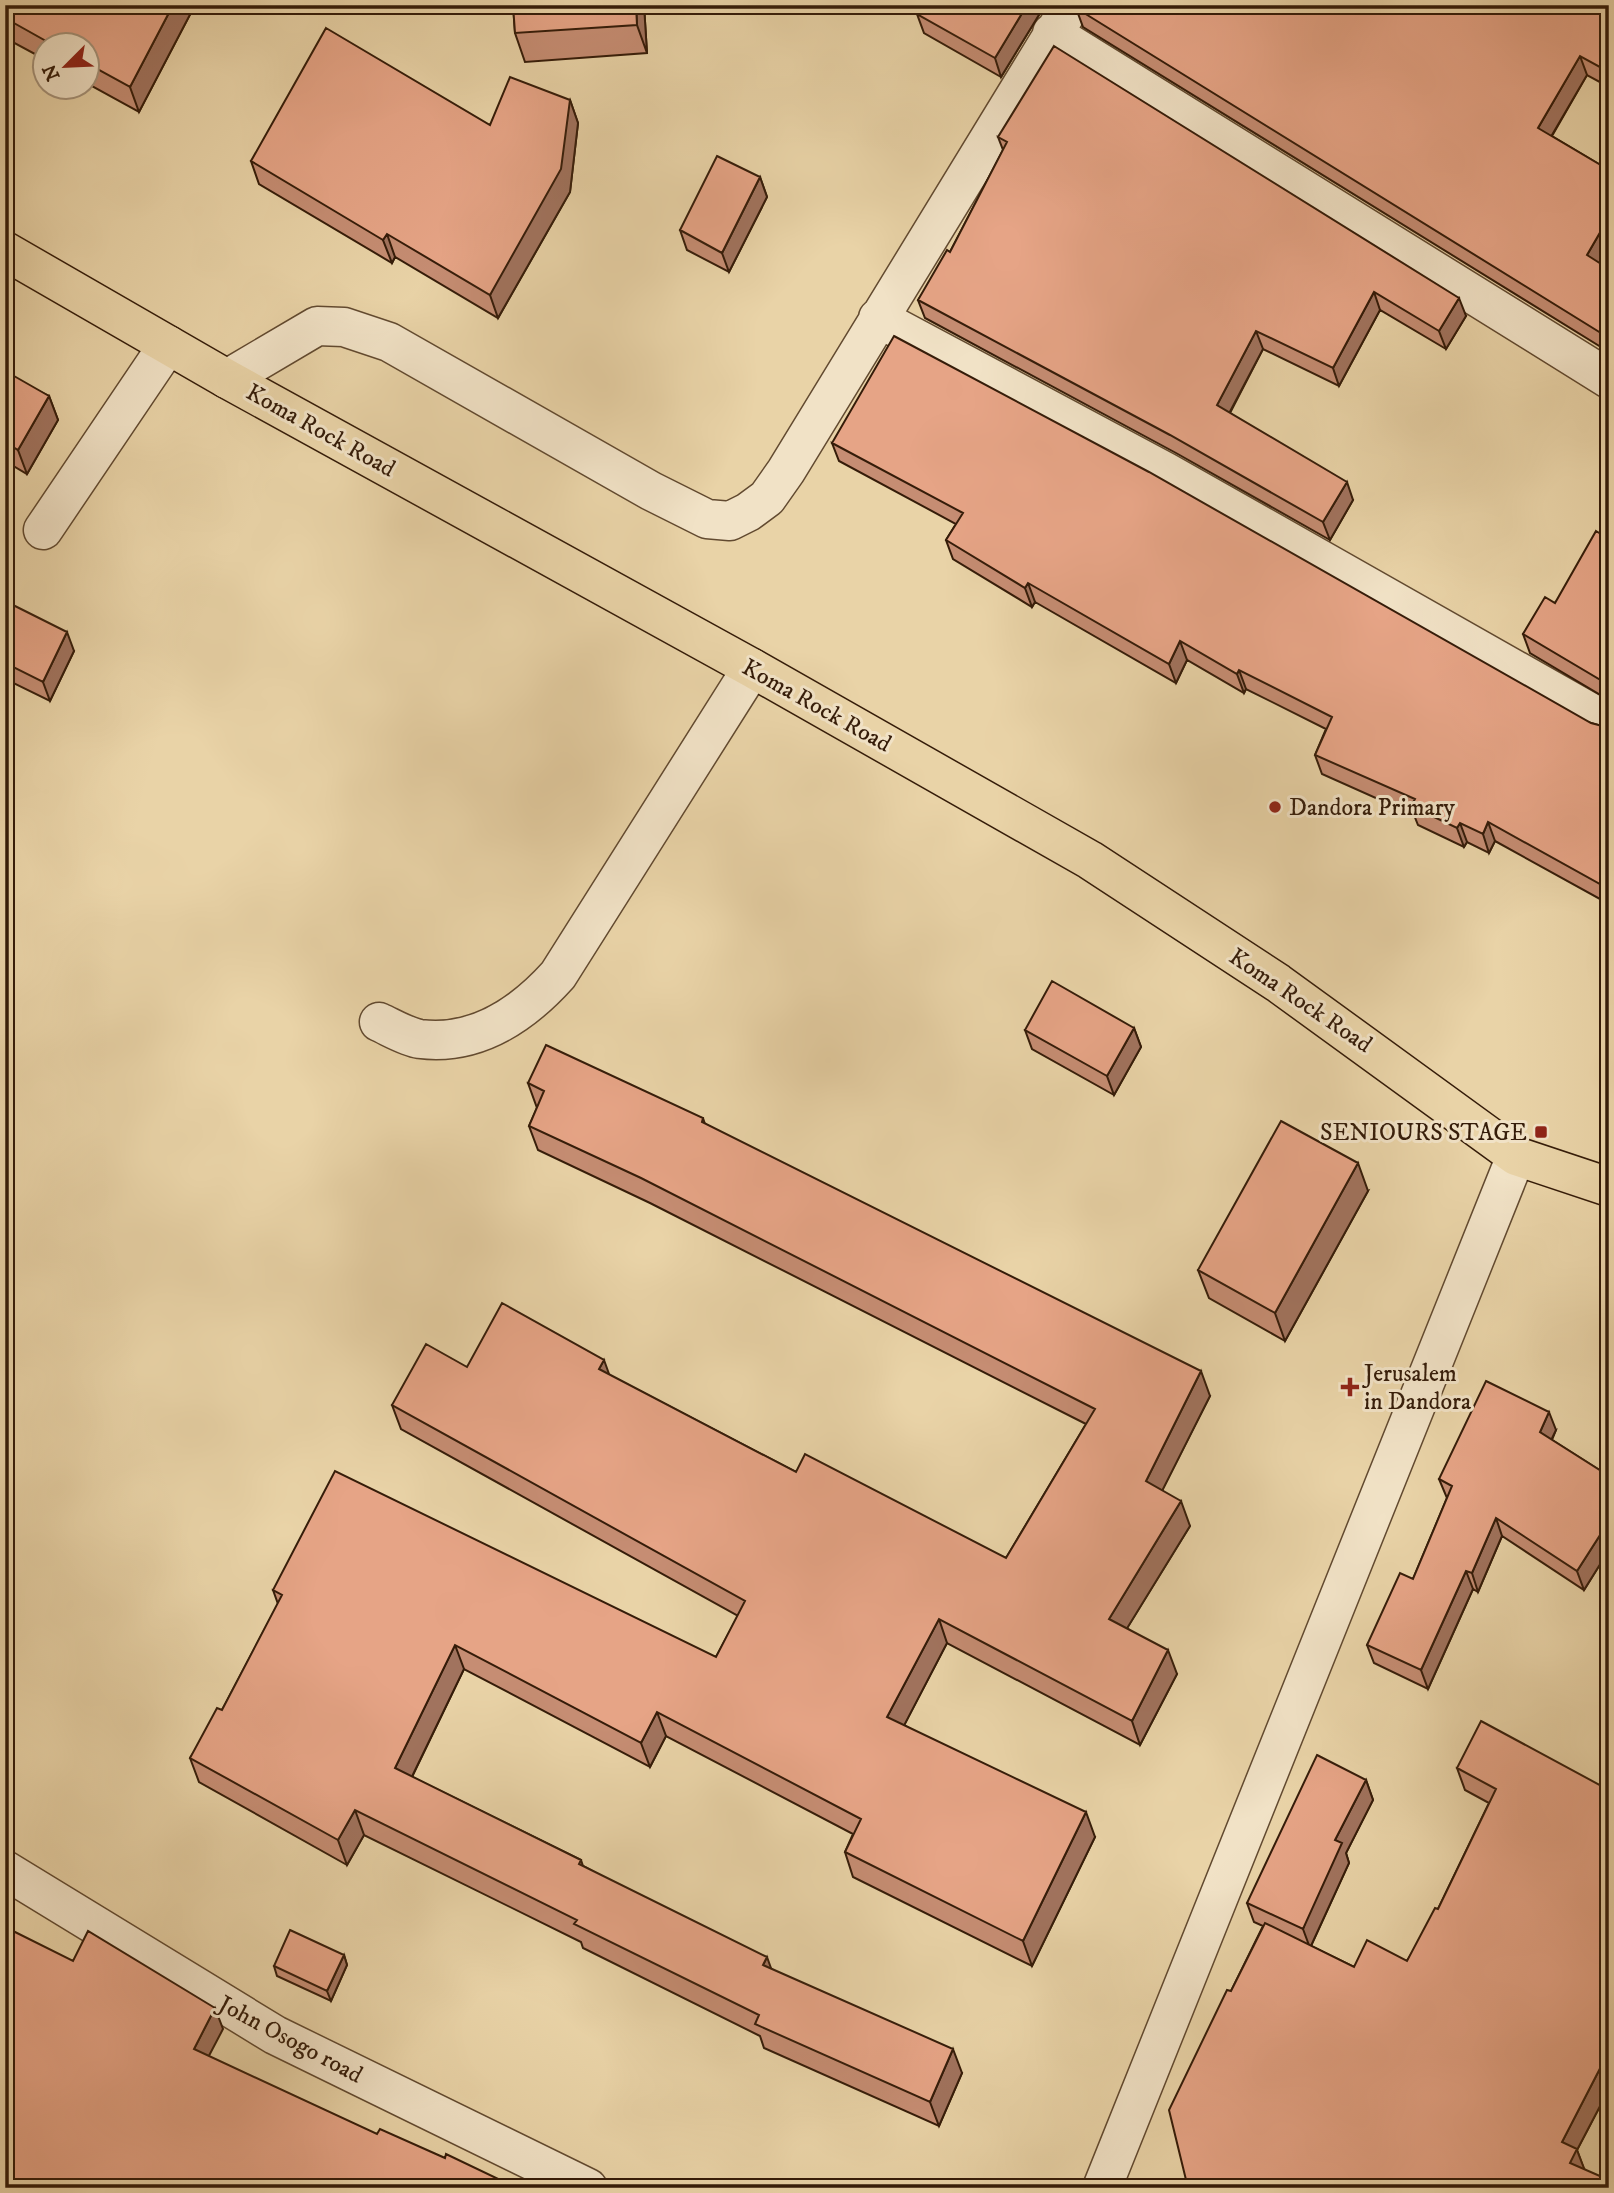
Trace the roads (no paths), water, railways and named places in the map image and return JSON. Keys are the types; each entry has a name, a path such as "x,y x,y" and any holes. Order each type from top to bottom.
{"main road":[{"name":"Koma Rock Road","path":"5,251 228,379 752,668 1090,860 1278,983 1516,1156 1609,1187"}],"street":[{"path":"228,379 317,326 344,327 389,342 707,519 730,521 767,498 786,471 1062,19 1609,379"},
{"path":"878,318 1178,479 1609,723"},
{"path":"43,530 168,345"},
{"path":"379,1022 418,1039 455,1039 475,1034 516,1014 541,994 558,975 752,668"},
{"path":"1102,2188 1516,1156"},
{"name":"John Osogo road","path":"5,1870 275,2035 588,2188"}],"place":[{"name":"Dandora Primary","path":"1275,807"},
{"name":"SENIOURS STAGE","path":"1541,1132"},
{"name":"Jerusalem in Dandora","path":"1350,1387"}]}
